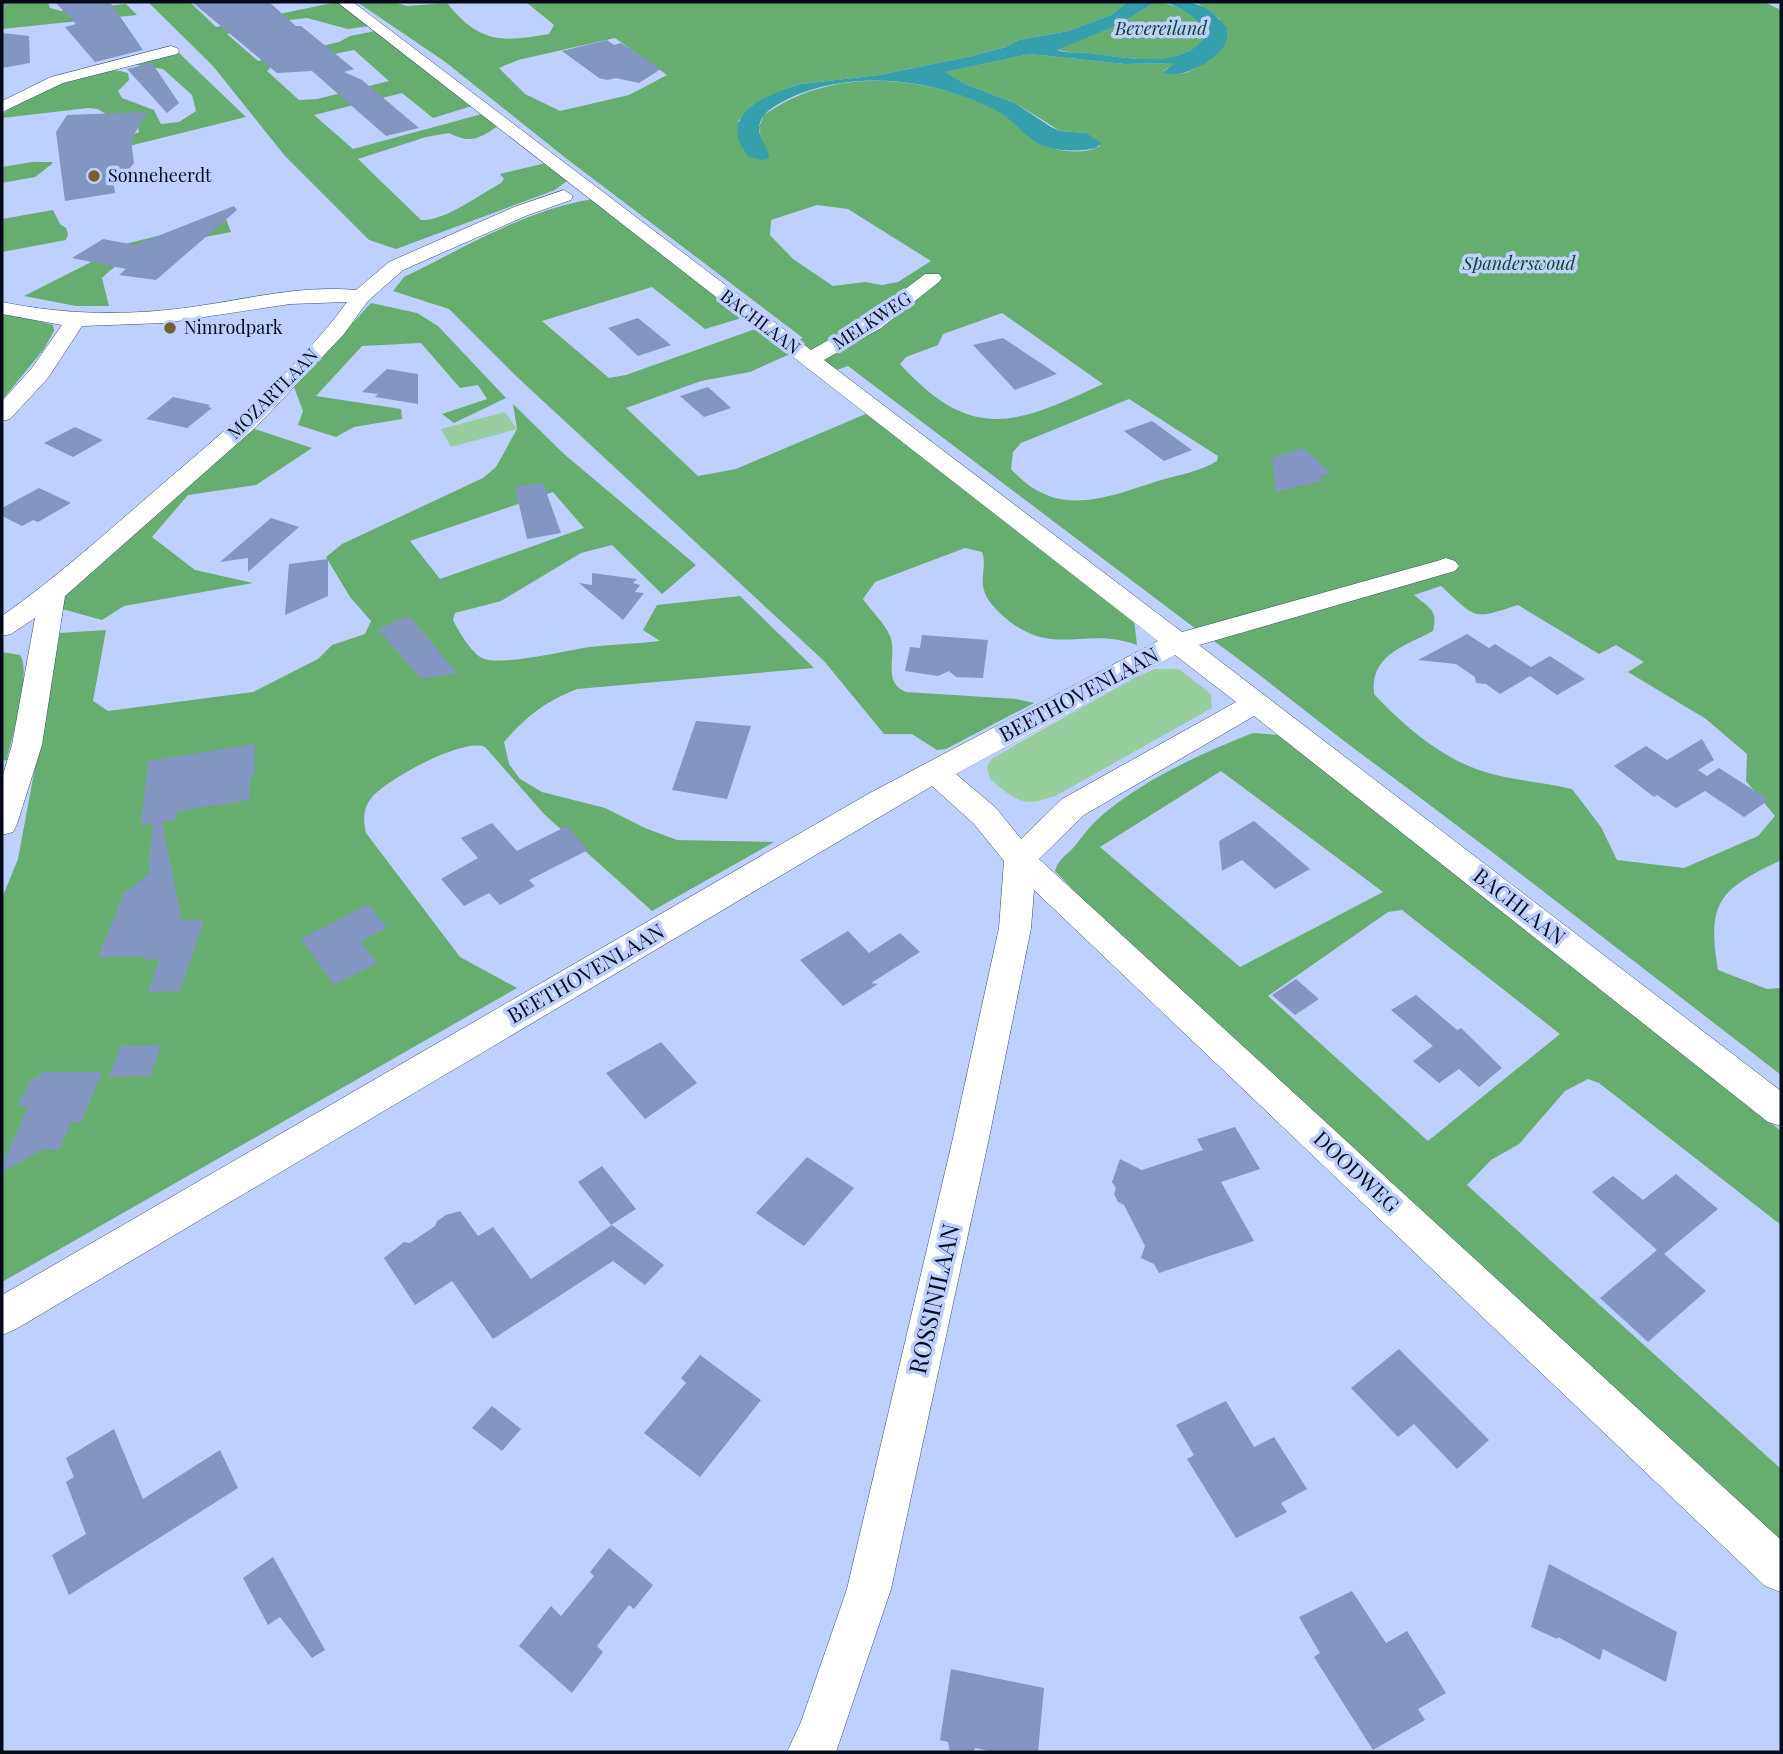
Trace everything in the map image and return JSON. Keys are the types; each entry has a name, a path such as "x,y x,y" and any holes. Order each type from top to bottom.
{"street":[{"name":"BACHLAAN","path":"344,2 1177,643"},
{"path":"2,107 57,80 171,51"},
{"name":"MOZARTLAAN","path":"2,628 51,593 248,422 337,331 361,297 396,266 521,211 564,196"},
{"name":"MELKWEG","path":"808,359 858,334 897,309 932,278"},
{"path":"2,308 39,318 139,319 312,294 361,297"},
{"path":"2,414 40,373 76,320"},
{"name":"BEETHOVENLAAN","path":"2,1316 879,802 1177,643 1446,566"},
{"path":"2,824 27,745 51,593"},
{"name":"BEETHOVENLAAN","path":"1177,643 1256,703"},
{"name":"BACHLAAN","path":"1256,703 1781,1111"},
{"path":"1020,859 1073,807 1256,703"},
{"name":"DOODWEG","path":"935,772 985,816 1020,859 1781,1570"},
{"name":"ROSSINILAAN","path":"818,1746 869,1589 1015,929 1020,859"}],"shaded area":[{"path":"1127,2 1155,2 1120,24 1057,50 1153,59 1184,53 1197,46 1207,35 1204,29 1190,15 1165,2 1192,3 1206,8 1227,28 1226,42 1206,63 1178,74 1163,72 1174,64 1172,63 1125,64 1030,54 945,72 965,84 1015,103 1060,131 1086,133 1101,143 1096,148 1073,150 1040,145 999,112 945,91 894,81 842,83 817,88 792,97 771,109 763,117 759,128 769,158 763,160 749,157 740,143 737,130 749,109 787,88 879,75 972,56 1006,47 1019,40 1068,31 1111,15"},
{"path":"505,412 517,429 451,447 441,429"},
{"path":"1155,669 1179,669 1211,694 1212,708 1057,795 1036,802 1014,797 990,779 987,767 991,759 1136,677"}],"green space":[{"path":"2,2 48,2 50,8 61,11 126,4 137,15 2,29"},
{"path":"148,2 190,2 216,27 337,2 369,26 348,29 307,18 274,22 227,34 258,61 375,31 472,106 433,118 402,93 314,115 353,149 482,114 498,126 474,138 463,138 449,133 426,137 358,159 421,220 440,217 473,200 501,183 504,179 500,174 546,163 568,180 555,190 396,249 369,240 285,156 213,66","holes":["354,50 389,81 317,99 299,100 267,71 271,67"]},
{"name":"Spanderswoud","path":"357,2 393,2 407,6 447,3 481,33 505,39 549,34 554,25 526,2 1127,2 1111,15 1068,31 1019,40 1006,47 972,56 879,75 801,84 767,98 738,121 761,139 759,127 764,115 790,100 818,89 876,81 906,83 935,88 992,108 1041,144 1058,150 1085,151 1100,146 1086,133 1060,131 1015,103 965,84 944,72 1030,54 1125,64 1172,63 1175,64 1163,71 1171,74 1187,72 1221,50 1220,19 1196,2 1764,2 1781,10 1781,860 1732,889 1722,900 1714,927 1718,970 1767,989 1781,988 1781,1075 1253,670 848,366 831,372 792,343 803,338 567,159 444,61","holes":["615,38 667,75 629,95 560,111 525,94 499,68 518,60","817,205 848,209 931,261 898,282 833,286 793,259 770,235 771,220","1002,313 1103,384 1019,417 996,419 973,416 950,406 926,389 900,364 906,357 938,345 943,334","1129,399 1218,456 1217,461 1197,470 1120,493 1101,498 1064,500 1046,495 1029,485 1011,469 1013,452 1021,443","1441,586 1476,614 1492,613 1518,605 1599,654 1616,645 1644,662 1628,672 1706,719 1747,754 1746,781 1775,816 1758,836 1684,868 1617,860 1601,827 1572,789 1496,775 1461,763 1415,733 1374,694 1374,681 1383,661 1400,648 1433,631 1434,618 1428,607 1414,595"]},
{"name":"Bevereiland","path":"1155,2 1186,12 1199,23 1207,36 1196,47 1168,58 1136,59 1057,49 1120,24"},
{"path":"178,52 246,117 129,146 126,138 139,132 138,127 98,109 2,118 2,114 14,106 63,82 98,72 114,71 128,73 129,80 118,91 122,98 154,110 161,124 179,122 196,111 192,95 163,69 130,64"},
{"path":"32,162 52,164 35,177 2,183 2,167"},
{"path":"593,199 745,317 705,329 652,287 542,321 609,378 626,375 758,328 792,353 750,372 701,381 626,408 698,476 736,469 868,413 1134,620 1137,645 1100,638 1053,639 1021,629 1003,616 985,594 982,552 965,548 875,582 863,599 890,636 894,682 906,692 1016,699 1034,703 946,749 937,750 912,734 884,734 824,661 516,376 449,309 393,291 404,277 496,231 568,204"},
{"path":"53,210 60,224 66,228 66,240 2,252 2,219"},
{"path":"226,219 231,232 146,251 115,267 102,278 109,306 76,306 24,296 129,243"},
{"path":"371,303 417,313 438,326 506,398 454,423 442,414 487,399 478,385 460,388 421,343 362,346 316,396 401,409 402,419 354,427 336,437 298,425 303,411 294,387"},
{"path":"2,311 53,325 54,331 44,349 2,400"},
{"path":"513,404 564,454 696,565 662,594 612,545 581,553 501,601 455,613 453,620 478,655 503,661 590,647 660,641 643,630 657,605 740,596 814,668 577,689 536,711 504,742 509,764 520,779 542,792 605,808 677,840 774,842 652,911 544,814 485,747 460,748 393,780 369,801 364,814 366,833 460,957 517,988 2,1282 2,898 18,859 60,633 106,630 93,701 108,711 253,692 318,659 332,645 365,634 371,621 350,597 326,557 342,544 483,478 496,467 517,429","holes":["553,492 584,528 440,579 410,541"]},
{"path":"252,428 312,448 256,485 188,495 152,537 195,570 253,583 124,606 102,620 62,609 65,596"},
{"path":"2,652 20,655 24,675 7,760 2,761"},
{"path":"1253,733 1279,735 1309,749 1781,1131 1781,1225 1599,1083 1588,1079 1565,1091 1519,1144 1491,1160 1467,1185 1781,1469 1781,1551 1140,959 1055,871 1092,824 1116,804 1172,769","holes":["1221,771 1383,892 1240,967 1100,847","1402,910 1560,1034 1428,1141 1268,996 1388,912"]}],"building":[{"path":"55,2 110,2 143,50 95,62 65,27 76,24"},
{"path":"192,2 269,2 296,26 301,26 354,69 344,72 362,80 419,128 386,136 312,71 277,73"},
{"path":"2,33 29,36 30,63 2,68"},
{"path":"607,40 614,45 621,43 661,69 639,83 616,78 607,80 599,78 562,51"},
{"path":"152,63 179,103 167,113 127,69"},
{"path":"147,112 131,140 134,163 130,168 131,175 113,178 115,193 65,201 56,132 67,115"},
{"path":"234,206 237,210 156,280 119,275 126,269 72,258 103,239 135,245"},
{"path":"638,318 671,345 638,356 608,328"},
{"path":"1003,338 1057,374 1015,390 973,345"},
{"path":"387,369 418,374 418,404 375,397 378,394 362,392"},
{"path":"708,387 731,408 704,417 680,396"},
{"path":"173,397 210,405 208,407 212,408 187,428 146,419"},
{"path":"1152,421 1192,450 1164,461 1124,431"},
{"path":"75,427 103,440 73,457 44,443"},
{"path":"1303,448 1331,473 1320,476 1324,480 1276,492 1272,458"},
{"path":"543,483 561,533 527,539 515,487"},
{"path":"39,488 71,503 38,522 33,520 22,526 2,516 2,508"},
{"path":"271,518 299,527 248,572 248,558 220,562"},
{"path":"328,559 328,596 285,615 289,564"},
{"path":"592,573 637,579 633,583 640,585 635,592 644,593 623,620 579,583 592,585"},
{"path":"409,616 457,673 421,679 378,629"},
{"path":"1467,634 1489,648 1495,644 1531,667 1550,656 1585,679 1557,695 1530,676 1500,694 1486,684 1476,683 1475,677 1456,664 1418,660"},
{"path":"922,635 988,640 983,678 956,677 949,671 938,676 905,671 910,647 920,648"},
{"path":"696,721 751,726 727,799 672,790"},
{"path":"1702,739 1714,760 1698,770 1707,776 1719,768 1769,800 1744,817 1705,791 1676,808 1657,795 1654,797 1614,766 1646,746 1667,760"},
{"path":"255,744 254,776 250,778 249,800 177,811 177,819 162,822 181,916 179,920 204,920 180,991 148,992 160,959 143,960 145,956 98,957 124,893 148,875 153,823 141,826 148,761"},
{"path":"1254,821 1310,869 1275,889 1242,860 1222,871 1219,841"},
{"path":"492,823 517,851 567,826 588,850 529,880 535,886 500,905 489,893 464,906 441,879 478,858 461,838"},
{"path":"368,904 387,928 361,941 377,963 334,985 301,939"},
{"path":"848,931 869,953 900,933 920,952 871,983 878,984 843,1006 800,960"},
{"path":"1296,979 1319,999 1295,1015 1272,995"},
{"path":"1416,995 1457,1030 1461,1028 1502,1068 1479,1087 1459,1069 1439,1083 1413,1061 1433,1046 1391,1010"},
{"path":"661,1042 697,1083 645,1119 606,1073"},
{"path":"161,1045 150,1076 108,1077 121,1046"},
{"path":"44,1072 102,1072 81,1123 71,1122 59,1150 42,1150 2,1172 2,1166 28,1106 18,1106 30,1081"},
{"path":"1235,1127 1260,1169 1221,1182 1254,1241 1159,1273 1154,1264 1141,1258 1145,1246 1124,1205 1118,1202 1114,1194 1116,1188 1112,1182 1120,1159 1142,1170 1203,1150 1197,1139"},
{"path":"807,1157 854,1188 804,1246 756,1213"},
{"path":"602,1166 636,1209 611,1225 578,1182"},
{"path":"1676,1174 1718,1209 1664,1254 1706,1291 1648,1342 1600,1298 1657,1250 1592,1192 1613,1176 1643,1200"},
{"path":"460,1211 478,1236 493,1227 531,1279 612,1225 664,1265 645,1285 613,1261 493,1339 452,1281 415,1305 384,1258 404,1242 410,1243 435,1226 437,1221 446,1215"},
{"path":"1399,1349 1489,1440 1457,1469 1414,1424 1398,1437 1351,1388"},
{"path":"700,1355 761,1400 700,1477 644,1433 686,1383 681,1378"},
{"path":"1226,1401 1254,1447 1274,1437 1307,1489 1281,1503 1287,1512 1236,1538 1187,1459 1194,1455 1176,1425"},
{"path":"492,1406 521,1429 502,1451 472,1428"},
{"path":"114,1429 143,1499 220,1450 238,1488 69,1595 52,1555 86,1534 66,1482 74,1477 66,1458"},
{"path":"609,1548 653,1585 634,1609 629,1605 597,1646 603,1652 572,1693 519,1646 551,1606 561,1616 594,1576 590,1572"},
{"path":"273,1557 325,1650 312,1658 280,1617 268,1625 243,1578"},
{"path":"1549,1564 1677,1632 1666,1682 1603,1649 1600,1660 1558,1637 1557,1639 1531,1627"},
{"path":"1352,1591 1386,1643 1407,1631 1446,1693 1418,1709 1425,1720 1373,1750 1314,1657 1320,1653 1299,1617"},
{"path":"951,1669 1044,1688 1038,1752 994,1752 975,1748 973,1752 950,1752 948,1742 940,1740"}],"place":[{"name":"Sonneheerdt","path":"94,176"},
{"name":"Nimrodpark","path":"170,328"}]}
